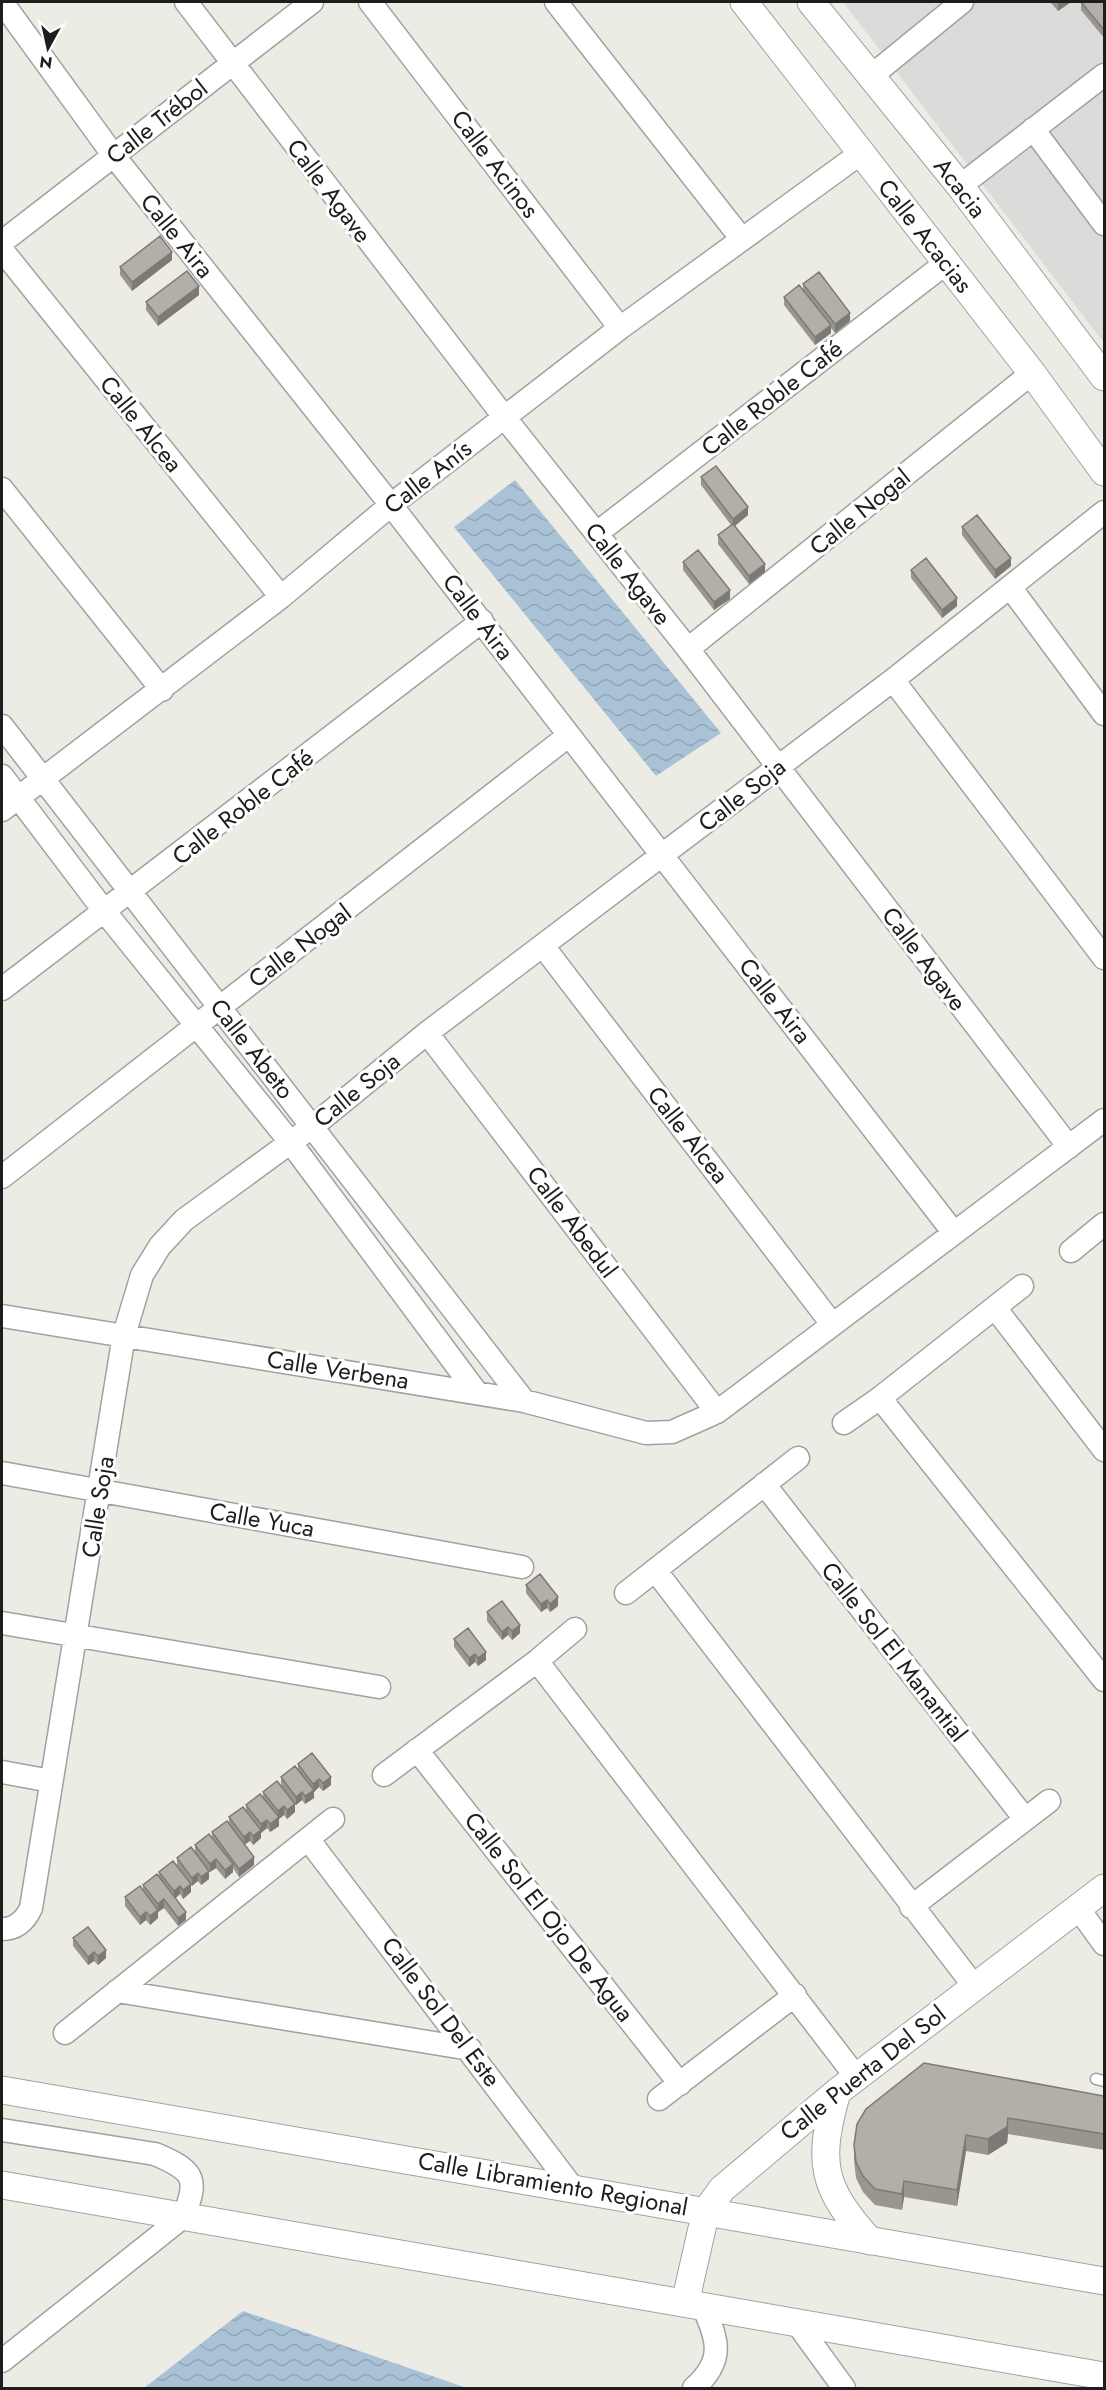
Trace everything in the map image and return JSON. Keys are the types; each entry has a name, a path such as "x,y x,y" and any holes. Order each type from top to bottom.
{"street":[{"name":"Calle Aira","path":"2,2 114,156 482,621 568,736 954,1233"},
{"name":"Calle Agave","path":"186,2 505,418 688,649 1069,1148"},
{"name":"Calle Trébol","path":"2,242 312,2"},
{"name":"Calle Acinos","path":"370,2 620,328"},
{"path":"556,2 741,238"},
{"name":"Calle Acacias","path":"744,2 1032,373 1104,472"},
{"name":"Acacia","path":"811,2 960,186 1104,377"},
{"path":"870,77 938,9 962,2"},
{"path":"960,186 1104,75"},
{"path":"1033,129 1104,224"},
{"name":"Calle Anís","path":"10,804 162,690 281,597 391,505 620,328 861,153"},
{"name":"Calle Alcea","path":"2,250 281,597"},
{"name":"Calle Roble Café","path":"597,533 946,263"},
{"name":"Calle Nogal","path":"688,649 1032,373"},
{"path":"2,489 162,690"},
{"name":"Calle Soja","path":"12,1925 31,1908 101,1490 124,1335 142,1275 160,1246 184,1220 291,1143 427,1033 893,680 1104,512"},
{"path":"1010,587 1104,714"},
{"name":"Calle Roble Café","path":"2,989 482,621"},
{"path":"893,680 1104,958"},
{"name":"Calle Abeto","path":"2,726 524,1401"},
{"name":"Calle Nogal","path":"2,1177 568,736"},
{"name":"Calle Abeto","path":"2,776 10,804 105,912 291,1143 477,1393"},
{"name":"Calle Alcea","path":"543,946 832,1324"},
{"name":"Calle Abedul","path":"427,1033 717,1412"},
{"path":"717,1412 1104,1120"},
{"path":"1071,1251 1104,1224"},
{"path":"844,1423 880,1398 1023,1286"},
{"path":"996,1309 1104,1450"},
{"name":"Calle Verbena","path":"2,1316 524,1401 646,1433 672,1432 717,1412"},
{"path":"880,1398 1104,1680"},
{"path":"626,1593 798,1458"},
{"name":"Calle Yuca","path":"2,1473 522,1567"},
{"name":"Calle Sol El Manantial","path":"764,1484 1025,1819"},
{"path":"655,1570 911,1907 974,1986"},
{"path":"2,1623 379,1688"},
{"path":"384,1775 537,1661 575,1629"},
{"path":"537,1661 795,1995 847,2085 826,2137 825,2163 829,2184 839,2205 870,2241"},
{"name":"Calle Sol El Ojo De Agua","path":"417,1750 680,2084"},
{"path":"2,1772 51,1780"},
{"path":"911,1907 1049,1801"},
{"path":"64,2033 333,1819"},
{"name":"Calle Sol Del Este","path":"308,1839 470,2049 572,2187"},
{"name":"Calle Puerta Del Sol","path":"694,2305 706,2211 722,2189 744,2168 847,2085 1104,1888"},
{"path":"1078,1908 1104,1944"},
{"path":"117,1991 470,2049"},
{"path":"659,2100 795,1995"},
{"name":"Calle Libramiento Regional","path":"2,2090 1104,2281"},
{"path":"2,2130 155,2154 175,2163 189,2173 193,2193 183,2217 2,2361"},
{"path":"2,2185 1104,2376"},
{"path":"694,2305 717,2337 710,2374 694,2388"},
{"path":"796,2322 844,2388"}],"shaded area":[{"path":"843,2 1104,2 1104,343"}],"water":[{"path":"515,480 721,733 656,776 454,527"},
{"path":"243,2311 467,2388 144,2388"}],"building":[{"path":"1081,2 1104,2 1104,30"},
{"path":"160,236 172,252 132,282 120,267"},
{"path":"187,271 199,286 158,317 146,302"},
{"path":"819,272 850,313 835,324 803,284"},
{"path":"799,285 831,325 815,337 784,297"},
{"path":"716,466 748,507 733,519 701,477"},
{"path":"977,515 1011,558 995,570 962,527"},
{"path":"733,524 765,564 749,576 718,535"},
{"path":"698,550 730,590 714,602 683,562"},
{"path":"926,558 957,598 942,610 911,570"},
{"path":"540,1574 558,1597 550,1604 547,1600 541,1604 526,1585"},
{"path":"502,1601 520,1625 512,1631 508,1627 502,1632 487,1612"},
{"path":"468,1628 486,1652 478,1658 475,1654 469,1658 454,1639"},
{"path":"312,1753 331,1777 323,1783 319,1779 313,1784 298,1764"},
{"path":"295,1766 314,1790 305,1796 302,1792 296,1797 281,1777"},
{"path":"277,1781 295,1804 287,1810 284,1806 278,1811 263,1792"},
{"path":"260,1794 279,1817 270,1824 267,1820 261,1824 246,1805"},
{"path":"243,1807 261,1830 253,1836 250,1832 244,1837 229,1817"},
{"path":"227,1821 254,1857 239,1869 212,1832"},
{"path":"209,1834 233,1864 225,1870 216,1859 210,1864 195,1845"},
{"path":"191,1847 209,1871 201,1877 198,1873 192,1878 177,1858"},
{"path":"173,1861 191,1884 183,1890 180,1886 174,1891 159,1872"},
{"path":"157,1874 186,1912 178,1918 164,1899 158,1904 143,1885"},
{"path":"140,1886 158,1910 150,1916 146,1912 140,1917 125,1897"},
{"path":"88,1927 106,1950 98,1956 94,1952 88,1957 73,1938"},
{"path":"924,2063 1104,2096 1104,2134 1008,2118 1007,2127 988,2139 966,2135 957,2190 904,2181 902,2194 875,2189 863,2176 856,2162 854,2145 857,2124 866,2109"}]}
